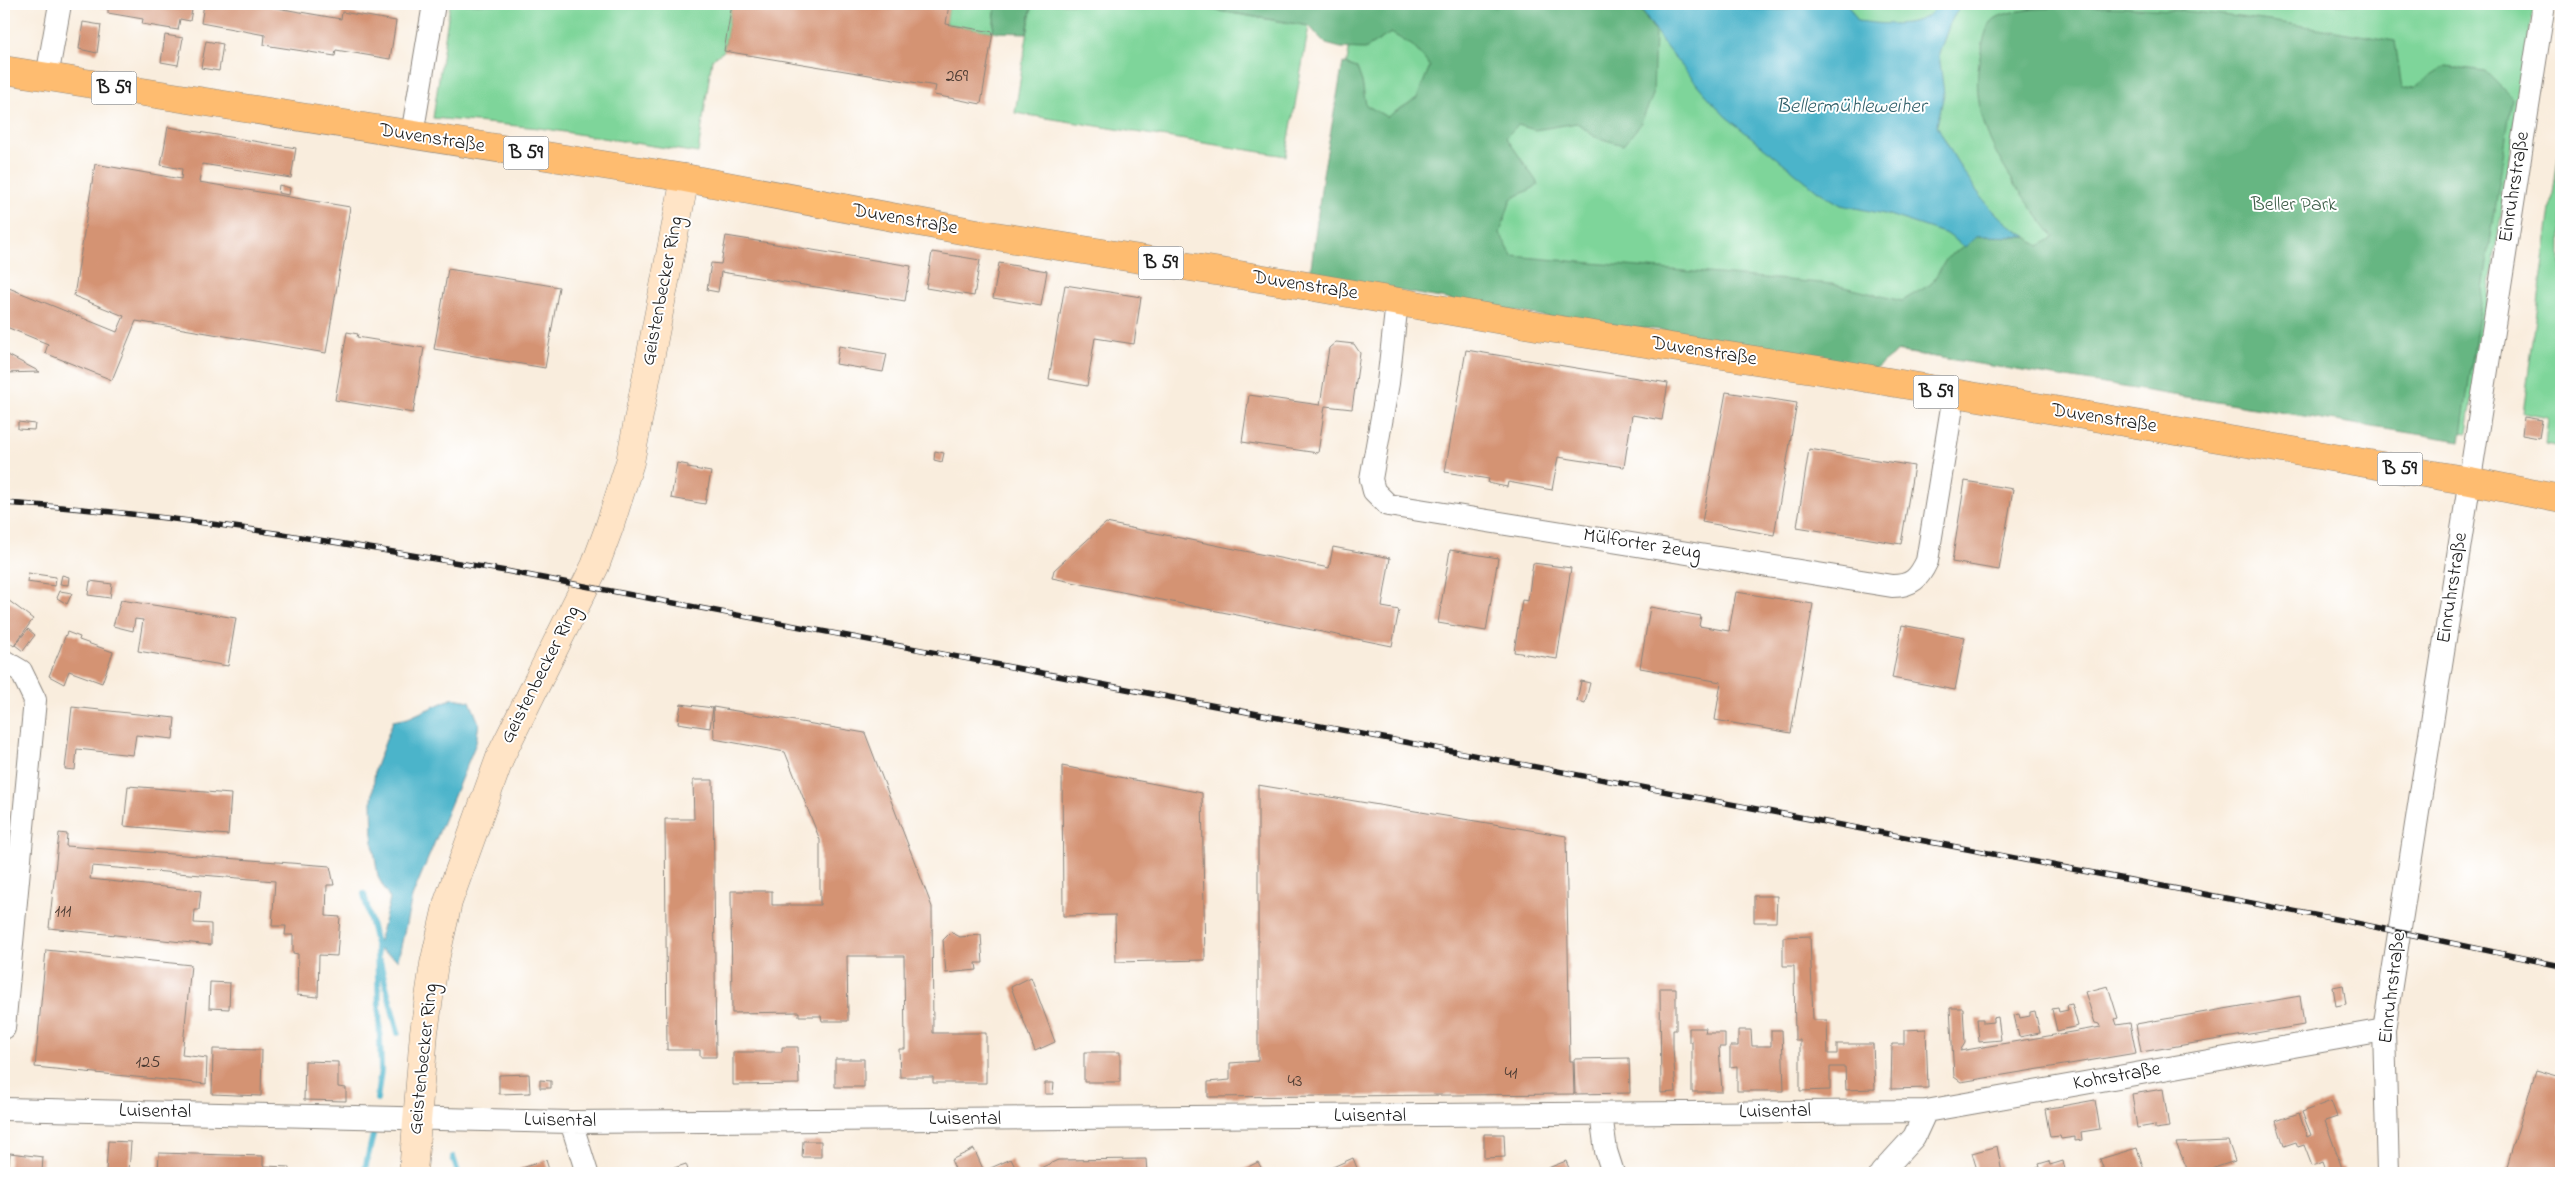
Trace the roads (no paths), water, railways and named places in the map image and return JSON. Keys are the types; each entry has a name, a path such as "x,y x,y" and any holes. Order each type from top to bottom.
{"main road":[{"name":"Duvenstraße","path":"4,70 684,178 924,224 1552,329 1825,371 1954,395 2470,481 2561,499"},
{"name":"Geistenbecker Ring","path":"413,1173 416,1118 431,983 448,902 468,842 501,755 591,575 610,528 630,462 684,178"}],"street":[{"path":"47,77 60,4"},
{"path":"412,135 434,4"},
{"name":"Einruhrstraße","path":"2388,1173 2384,1030 2544,4"},
{"name":"Mülforter Zeug","path":"1397,302 1388,383 1371,479 1374,491 1388,505 1892,586 1906,586 1919,577 1927,561 1954,395"},
{"path":"4,661 21,672 35,700 4,1028"},
{"name":"Kohrstraße","path":"1926,1111 2384,1030"},
{"name":"Luisental","path":"4,1109 571,1122 1926,1111"},
{"path":"1881,1173 1914,1137 1926,1111"},
{"path":"1601,1114 1606,1151 1613,1173"},
{"path":"571,1122 588,1173"}],"water":[{"name":"Bellermühleweiher","path":"1638,4 1738,4 1749,9 1788,10 1799,4 1847,4 1858,21 1890,24 1914,22 1924,18 1932,12 1937,4 1961,4 1950,23 1939,54 1944,94 1937,125 1964,172 1986,203 1999,217 2028,237 1977,236 1965,247 1947,234 1889,215 1841,205 1818,191 1725,116 1666,47"},
{"path":"453,698 470,701 479,723 476,743 412,897 398,960 377,948 390,899 378,877 373,844 372,801 375,769 393,721 408,718"}],"waterway":[{"path":"364,894 377,948 381,1070 377,1099"},
{"path":"380,962 398,1033"},
{"path":"364,1173 373,1135"},
{"path":"453,1157 458,1173"}],"railway":[{"path":"4,503 130,514 256,530 506,571 2351,922 2561,966"}],"park label":[{"name":"Beller Park","path":"2294,205"}]}
